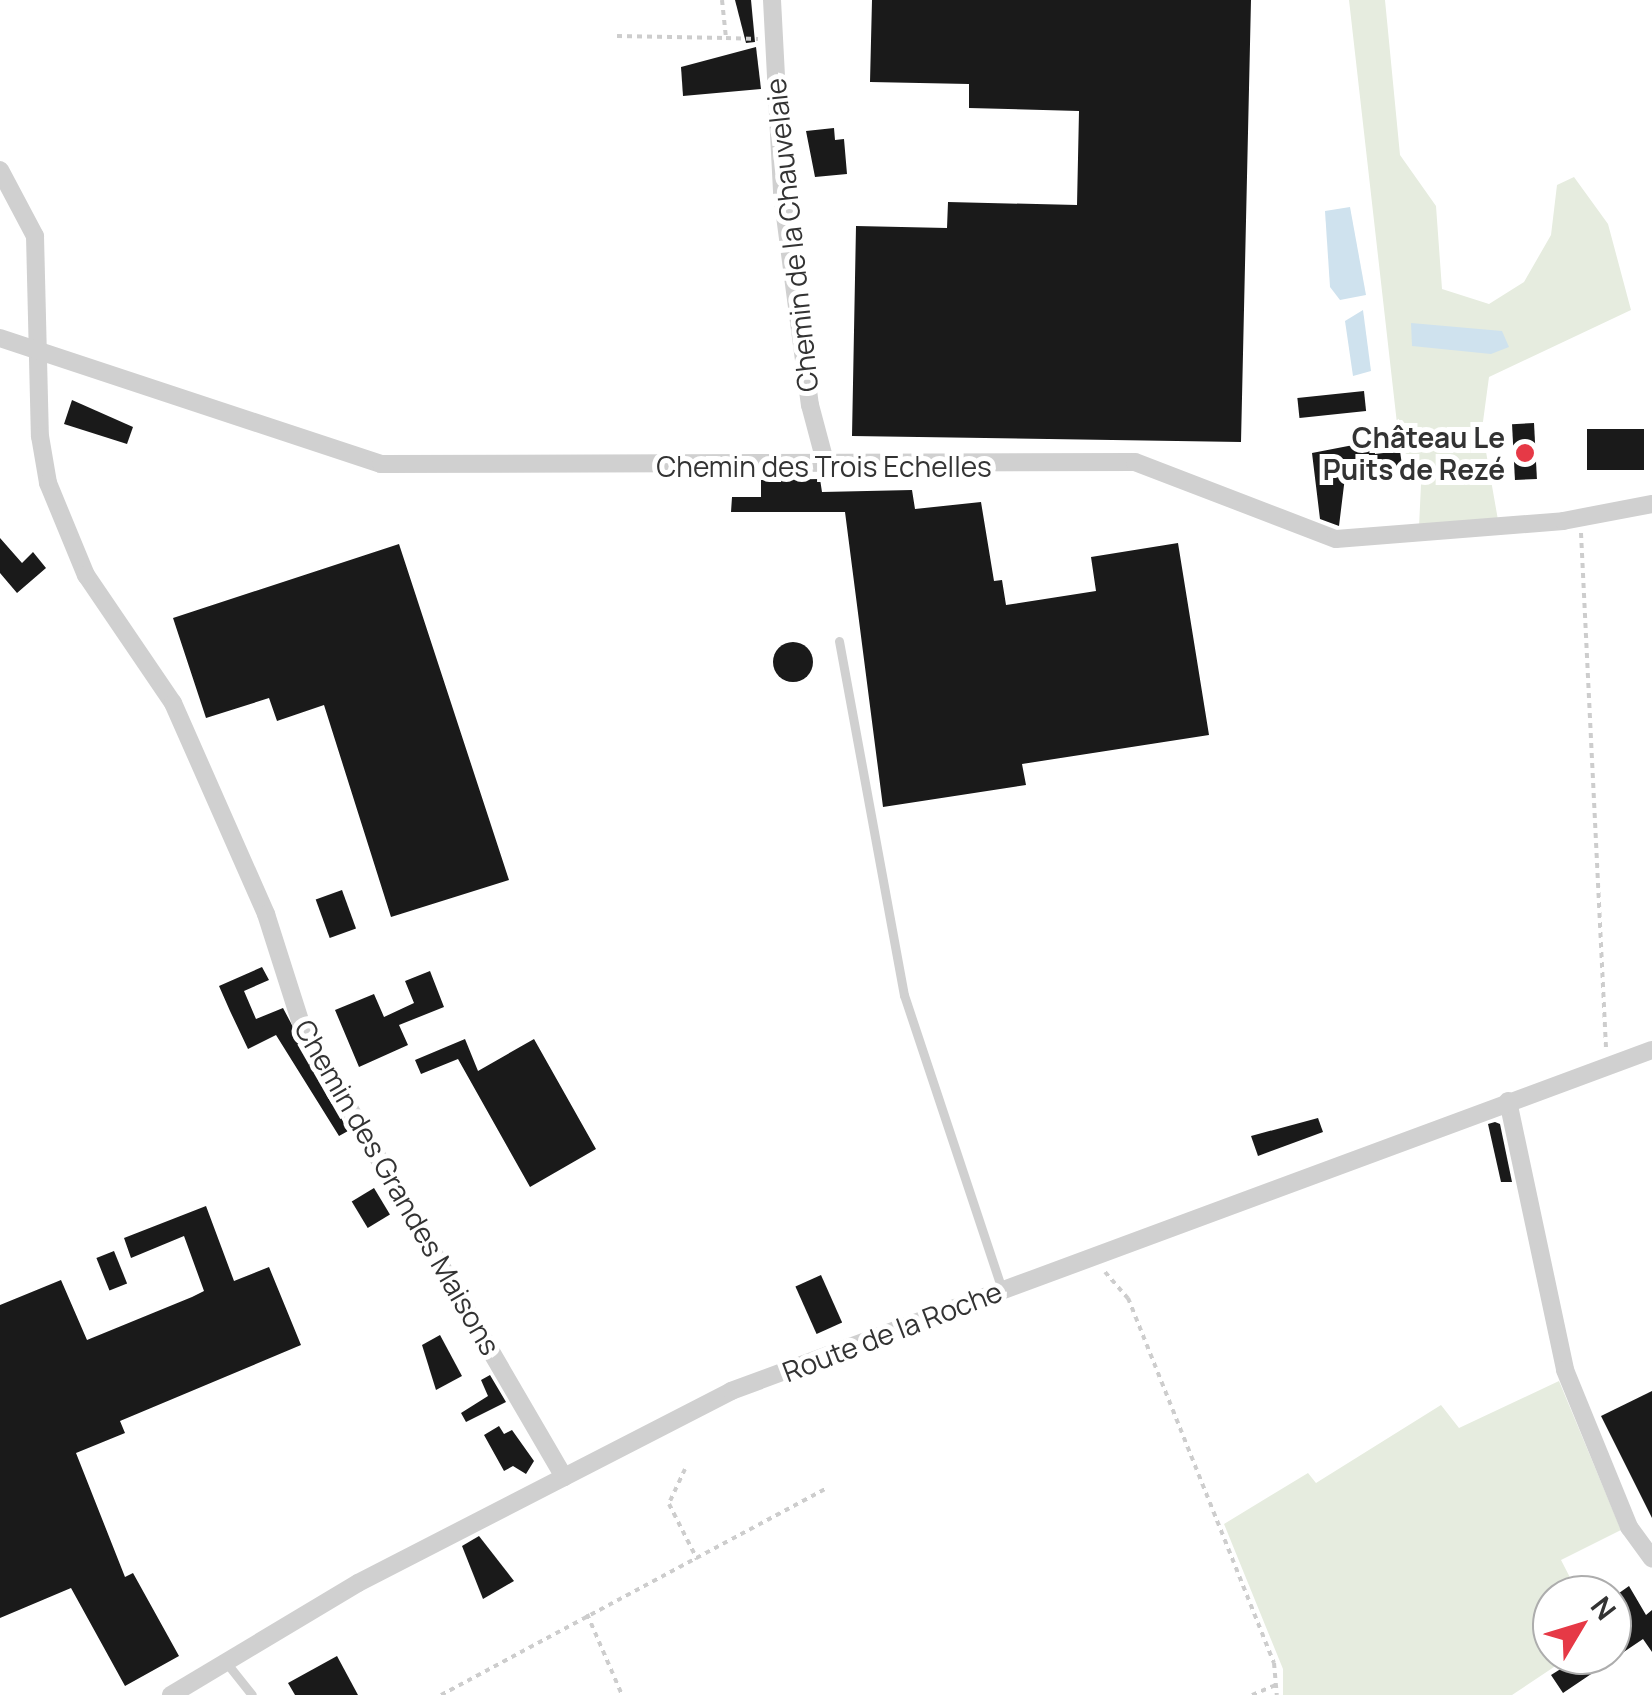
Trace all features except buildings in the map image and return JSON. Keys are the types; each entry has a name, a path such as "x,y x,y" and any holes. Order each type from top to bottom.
{"street":[{"name":"Chemin de la Chauvelaie","path":"772,0 771,40 807,386 827,469"},
{"name":"Chemin des Grandes Maisons","path":"0,170 35,236 38,356 48,483 86,575 174,703 266,914 302,1027 564,1477"},
{"name":"Chemin des Trois Echelles","path":"0,338 38,356 352,461 827,469 1135,462 1336,538 1580,518 1652,504"},
{"name":"Route de la Roche","path":"171,1695 223,1659 731,1391 1652,1050"},
{"path":"1508,1101 1565,1370 1628,1527 1652,1559"}],"lane":[{"path":"839,641 904,995 1002,1289"},
{"path":"223,1659 252,1695"}],"path":[{"path":"722,0 726,38"},
{"path":"618,36 771,40"},
{"path":"1580,518 1607,1066"},
{"path":"1090,1256 1128,1298 1277,1695"},
{"path":"685,1468 669,1504 697,1559"},
{"path":"442,1695 827,1488"},
{"path":"588,1614 622,1695"},
{"path":"1252,1695 1276,1685"}],"shaded area":[{"path":"1349,0 1385,0 1400,155 1436,206 1442,289 1489,304 1524,282 1551,235 1557,185 1574,177 1608,224 1631,310 1489,377 1482,429 1498,520 1419,527 1422,463 1400,450"},
{"path":"1559,1381 1621,1530 1561,1560 1569,1575 1532,1575 1532,1675 1542,1675 1512,1695 1283,1695 1283,1669 1224,1524 1308,1473 1316,1483 1441,1405 1459,1428"}],"water":[{"path":"1350,207 1366,295 1340,300 1330,287 1325,211"},
{"path":"1363,310 1371,371 1353,376 1345,321"},
{"path":"1411,323 1502,331 1509,347 1491,354 1412,346"}],"place":[{"name":"Château Le Puits de Rezé","path":"1525,453"}]}
